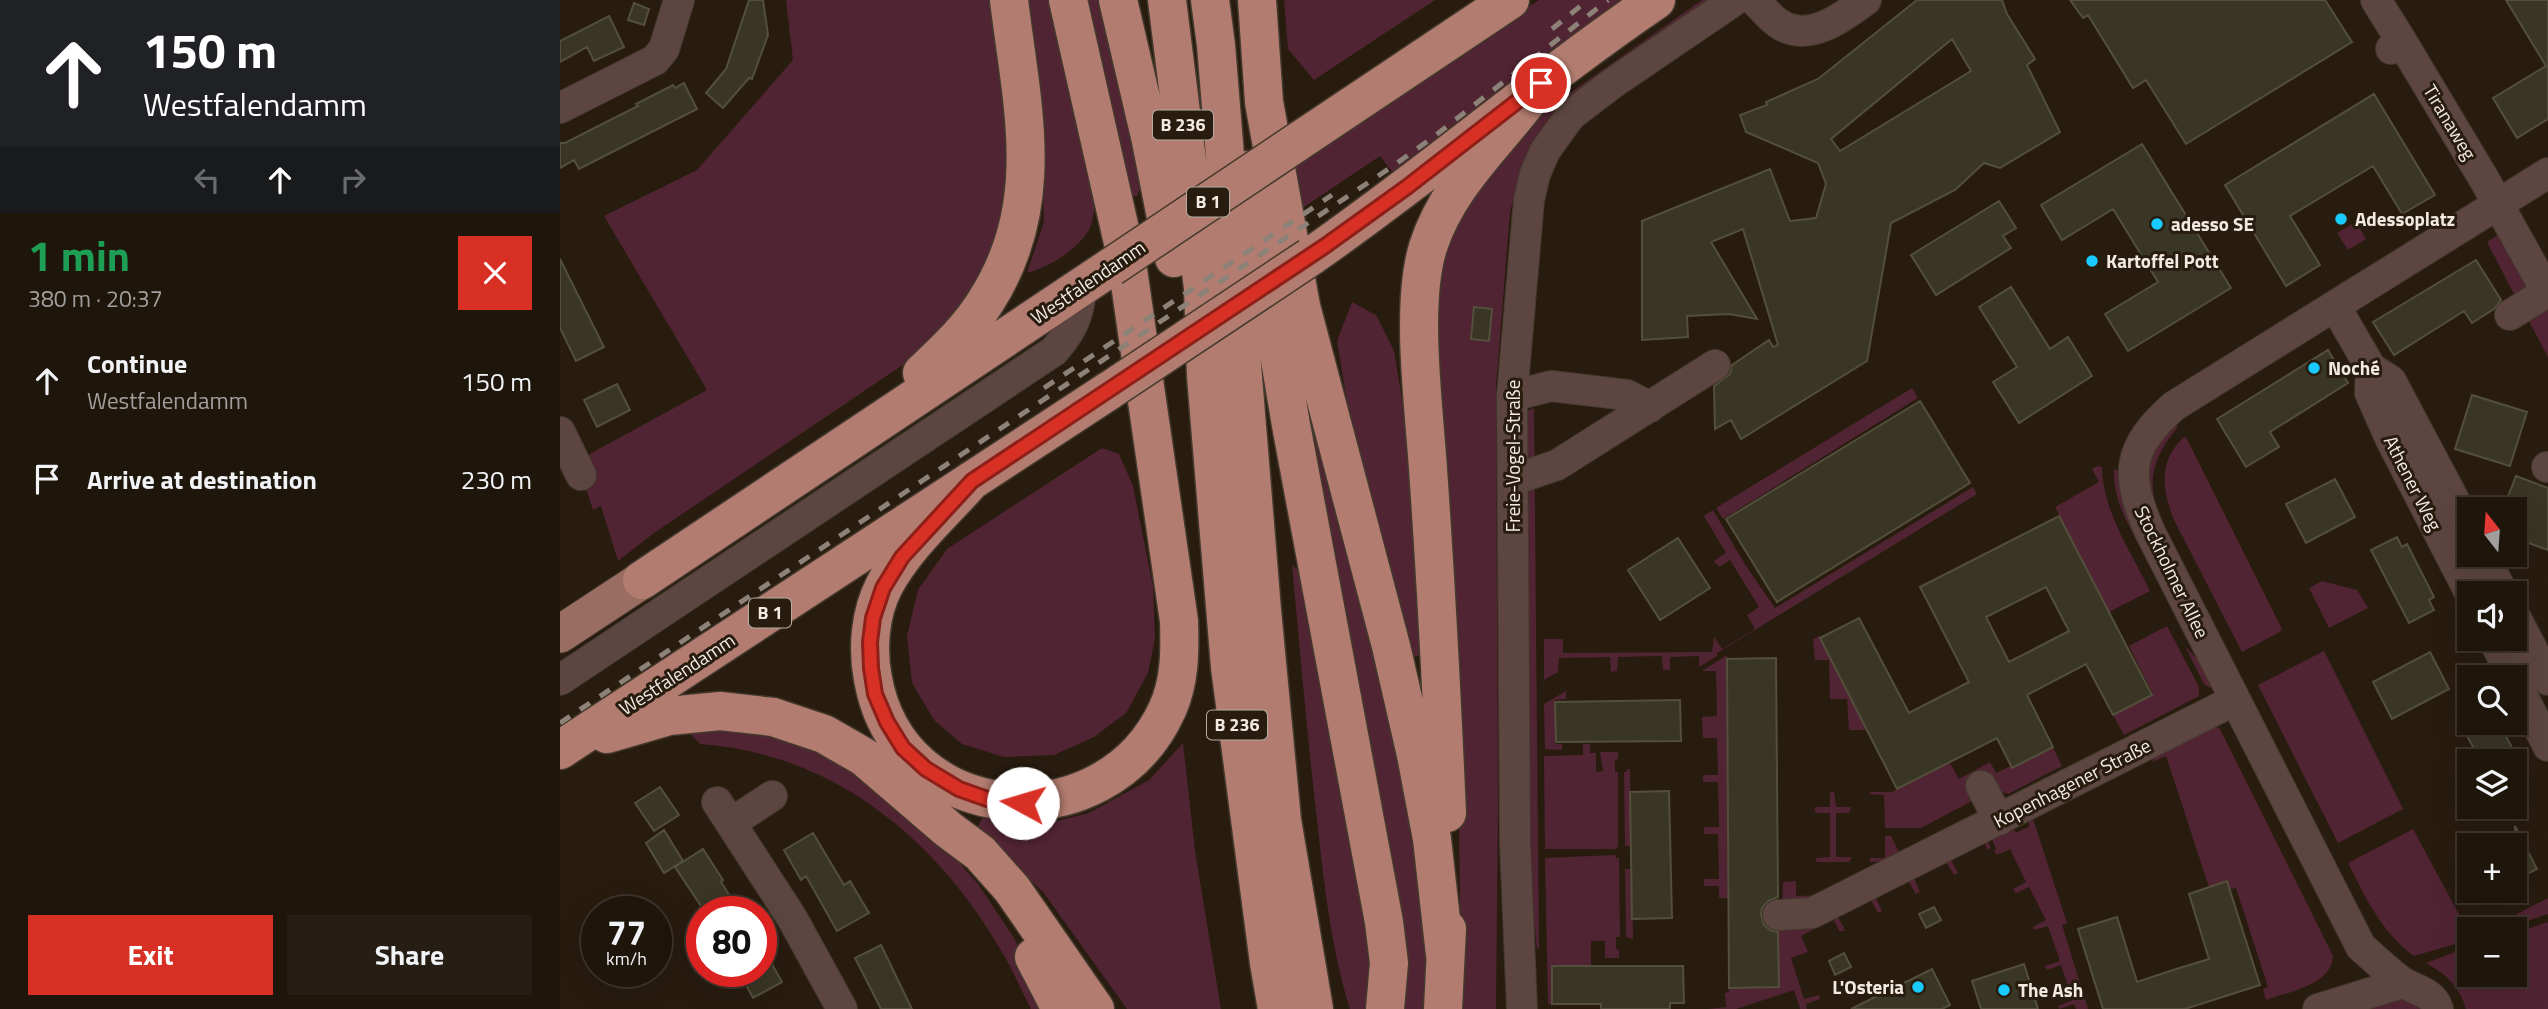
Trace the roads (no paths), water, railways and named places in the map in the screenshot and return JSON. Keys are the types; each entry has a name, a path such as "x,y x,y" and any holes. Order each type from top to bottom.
{"highway":[{"path":"894,411 911,383 948,349 985,302 1014,245 1022,215 1026,170 1022,108 1009,0"},
{"path":"972,481 902,557 883,588 873,618 870,642 875,694 887,722 903,748 926,769 959,789 990,800 1023,803 1055,799 1080,792 1104,781 1129,763 1151,737 1167,709 1181,654 1176,597 1126,256 1068,0"},
{"path":"1118,0 1151,141 1176,268 1194,428 1215,486"},
{"name":"B 236","path":"1167,0 1200,263 1230,667 1277,1009"},
{"name":"B 236","path":"1210,0 1282,820 1314,1009"},
{"path":"1257,0 1264,102 1301,306 1394,660 1416,755 1432,839 1445,955"},
{"name":"Westfalendamm","path":"642,580 1305,137 1478,14 1510,0"},
{"name":"Westfalendamm","path":"564,748 1325,246 1656,0"},
{"path":"1216,45 1232,77 1242,142 1255,200 1288,412 1384,922 1387,996"},
{"path":"1443,1009 1449,859 1437,605 1422,383 1422,281 1428,248 1440,220 1462,182 1484,151 1521,112 1541,83"},
{"path":"564,748 686,713 739,712 773,717 824,734 864,757 980,853 1012,889 1095,1009"},
{"path":"949,830 1024,939 1061,1009"}],"main road":[{"name":"Westfalendamm","path":"560,634 642,580"}],"street":[{"path":"560,108 656,60 664,49 678,0"},
{"name":"Freie-Vogel-Straße","path":"1522,1009 1515,843 1513,396 1529,200 1535,174 1550,143 1578,109 1735,0"},
{"path":"1754,0 1779,24 1799,33 1820,28 1866,0"},
{"name":"Tiranaweg","path":"2376,0 2396,45 2498,204 2547,293"},
{"name":"Stockholmer Allee","path":"2438,1009 2436,1002 2427,994 2402,983 2361,947 2144,517 2134,488 2133,472 2136,456 2147,433 2174,406 2548,173"},
{"path":"560,680 1054,351 1069,334 1089,282"},
{"path":"2510,315 2547,293"},
{"name":"Athener Weg","path":"2335,306 2371,368 2391,381 2457,505"},
{"path":"1513,480 1557,465 1715,365"},
{"name":"Athener Weg","path":"2371,368 2371,393 2391,440 2464,581"},
{"path":"1513,396 1551,386 1627,395 1650,407"},
{"path":"560,432 581,475"},
{"path":"2527,639 2548,680"},
{"name":"Kopenhagener Straße","path":"1778,915 1812,913 2235,700"},
{"path":"2527,705 2548,746"},
{"path":"1981,786 1999,820"},
{"path":"772,796 724,812 792,918 842,1009"},
{"path":"2326,1007 2354,979 2361,947"},
{"path":"2326,1007 2402,983"}],"railway":[{"path":"1552,29 1588,0"},
{"path":"560,723 1393,166 1608,0"},
{"path":"1044,388 1332,195"}],"place":[{"name":"Adessoplatz","path":"2341,219"},
{"name":"adesso SE","path":"2157,224"},
{"name":"Kartoffel Pott","path":"2092,261"},
{"name":"Noché","path":"2314,368"},
{"name":"L'Osteria","path":"1918,987"},
{"name":"The Ash","path":"2004,990"}]}
